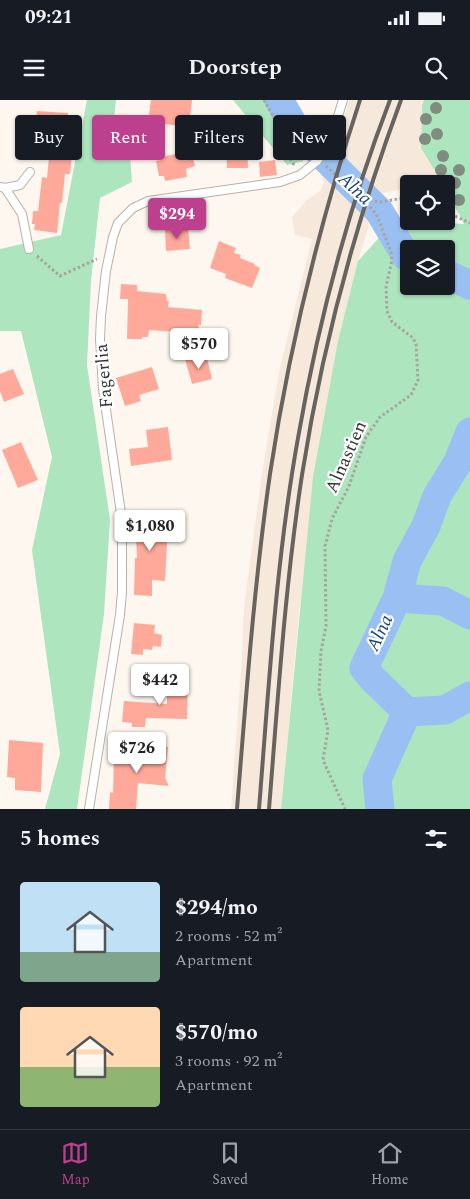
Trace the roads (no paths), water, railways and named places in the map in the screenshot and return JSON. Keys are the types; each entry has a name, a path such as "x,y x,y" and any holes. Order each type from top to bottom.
{"lane":[{"name":"Fagerlia","path":"89,809 119,622 122,592 122,520 103,389 101,355 101,316 109,253 118,223 140,204 174,196 280,182 300,175 318,160 325,149 343,100"},
{"path":"29,249 22,214 3,188 20,185 30,172"}],"waterway":[{"name":"Alna","path":"279,100 301,138 314,147 379,211 400,246"},
{"name":"Alna","path":"455,278 470,285"},
{"name":"Alna","path":"470,432 458,462 437,496 426,526 407,561 397,598 443,601 470,615"},
{"name":"Alna","path":"397,598 364,668 407,712"},
{"name":"Alna","path":"380,809 377,779 407,712 445,710 470,696"}],"railway":[{"path":"237,809 247,683 264,516 286,379 319,238 360,100"},
{"path":"259,809 279,576 290,484 298,438 315,352 336,267 361,183 390,100"},
{"path":"269,809 282,642 291,558 310,427 330,332 355,238 401,100"}]}
